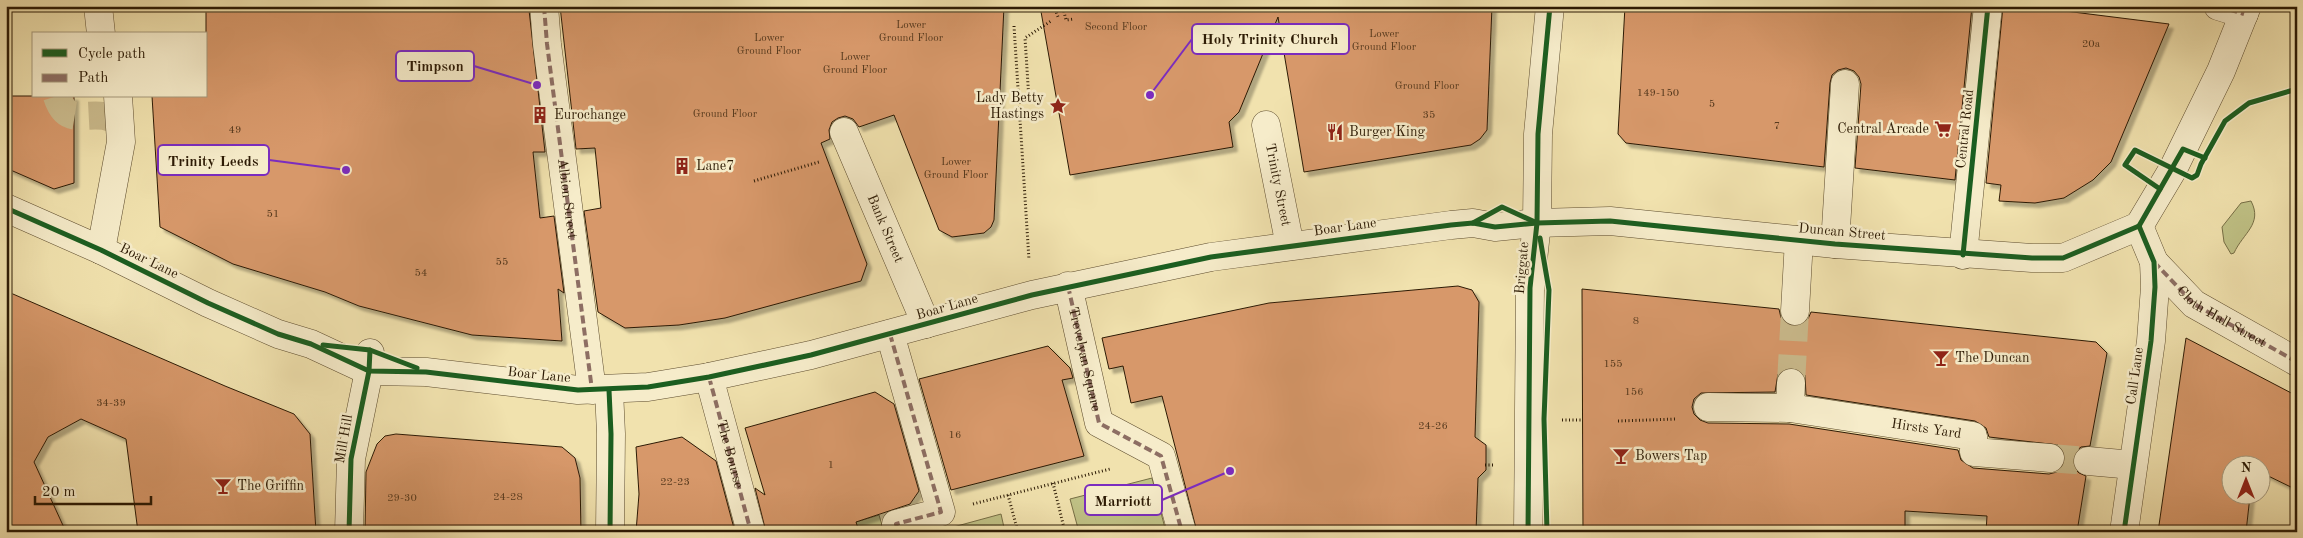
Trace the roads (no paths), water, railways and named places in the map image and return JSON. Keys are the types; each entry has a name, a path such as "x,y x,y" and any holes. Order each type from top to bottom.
{"street":[{"path":"98,6 101,32"},
{"name":"Albion Street","path":"544,6 547,44 600,390 611,434 610,532"},
{"name":"Briggate","path":"1528,532 1530,288 1537,223 1538,134 1550,6"},
{"name":"Central Road","path":"1963,254 1988,6"},
{"path":"2139,226 2173,168 2221,71 2246,10 2218,6"},
{"path":"1835,244 1845,84"},
{"path":"101,250 121,142 118,98"},
{"name":"Trinity Street","path":"1266,125 1290,246"},
{"name":"Bank Street","path":"847,141 926,324"},
{"name":"Boar Lane","path":"6,208 101,250 208,303 278,334 370,361 426,372 545,388 600,390 648,387 709,377 811,355 1068,286 1211,257 1473,224 1495,227 1537,223"},
{"name":"Duncan Street","path":"1537,223 1610,221 1835,244 1963,254 2063,258 2139,226"},
{"name":"Call Lane","path":"2124,532 2152,341 2154,262 2139,226"},
{"path":"1795,311 1799,240"},
{"name":"Cloth Hall Street","path":"2154,262 2194,304 2297,362"},
{"name":"Trevelyan Square","path":"1068,286 1099,423 1161,456 1182,532"},
{"path":"890,334 941,512 896,524 898,532"},
{"name":"Mill Hill","path":"349,532 351,459 370,361"},
{"name":"The Bourse","path":"709,377 751,532"},
{"name":"Hirsts Yard","path":"1708,407 1791,395 1973,436 1974,452 2050,458"},
{"path":"2088,461 2134,465"}],"tunnel":[{"path":"58,98 65,111 70,114 76,116 104,116 120,121"},
{"path":"1791,383 1795,311"},
{"path":"2050,458 2088,461"}],"place":[{"name":"Timpson","path":"537,85"},
{"name":"Holy Trinity Church","path":"1150,95"},
{"name":"Lady Betty Hastings","path":"1058,106"},
{"name":"Eurochange","path":"540,115"},
{"name":"Central Arcade","path":"1943,129"},
{"name":"Burger King","path":"1335,132"},
{"name":"Lane7","path":"682,166"},
{"name":"Trinity Leeds","path":"346,170"},
{"name":"The Duncan","path":"1941,358"},
{"name":"Bowers Tap","path":"1621,456"},
{"name":"Marriott","path":"1230,471"},
{"name":"The Griffin","path":"223,486"}]}
